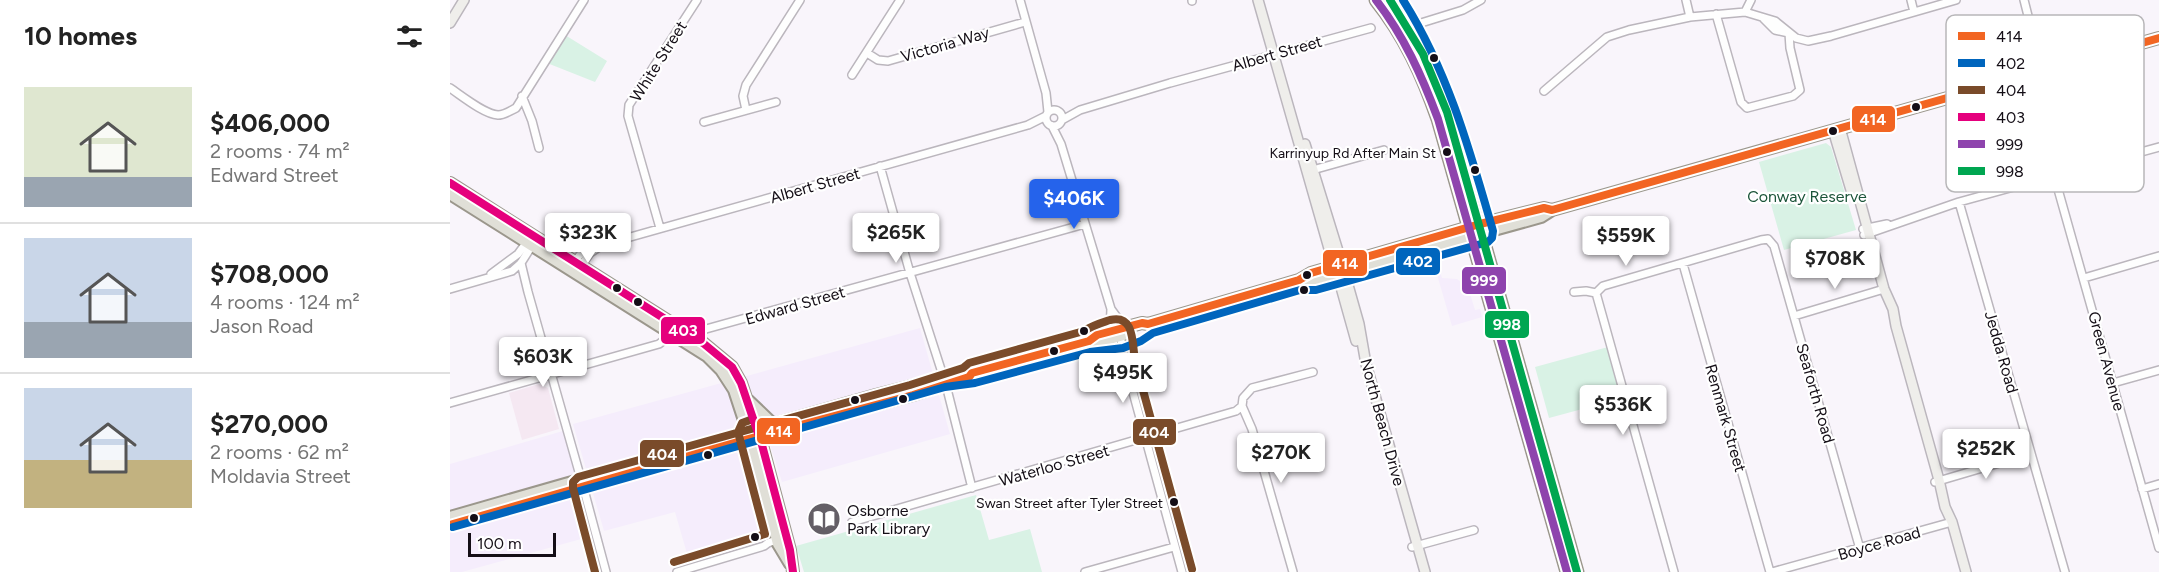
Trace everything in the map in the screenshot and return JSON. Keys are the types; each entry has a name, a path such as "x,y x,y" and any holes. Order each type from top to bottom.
{"highway":[{"path":"1376,0 1410,51 1428,91 1476,230 1577,572"},
{"path":"1390,0 1427,60 1447,111 1476,230 1567,572"}],"main road":[{"path":"2144,42 2159,38"},
{"path":"450,517 849,408 968,372 972,373 1089,341 1097,335 1143,329 1148,324 1299,280 1313,280 1339,269 1544,208 1552,210 1946,98"},
{"path":"450,183 531,241"},
{"path":"450,194 531,241 706,356 721,370 734,390 753,434"},
{"path":"575,269 703,343 732,367 746,398 753,434 792,569"},
{"path":"746,398 771,422 778,424"},
{"path":"753,434 778,424 849,408"},
{"path":"450,525 582,482"}],"street":[{"path":"450,88 486,112 496,115 505,114 516,108 584,0"},
{"name":"White Street","path":"660,228 628,116 629,105 697,0"},
{"path":"746,110 743,96 746,85 800,0"},
{"path":"852,75 900,0"},
{"path":"1020,0 1111,309 1182,572"},
{"name":"North Beach Drive","path":"1258,0 1339,269 1359,324 1366,364 1415,546 1425,572"},
{"name":"North Beach Drive","path":"1264,0 1276,54"},
{"path":"1408,27 1463,10 1481,0"},
{"path":"1686,0 1690,17"},
{"path":"1745,12 1751,0"},
{"path":"1911,0 1914,12"},
{"path":"1544,90 1607,37 1629,30 1690,17 1745,12 1763,18 1775,30 1789,33 1802,40 1817,40 1956,0"},
{"path":"2024,0 2028,15"},
{"path":"450,23 465,1"},
{"path":"1716,14 1741,102 1747,108 1793,96 1800,90 1790,48 1789,33"},
{"name":"Victoria Way","path":"867,53 878,60 888,61 1025,22"},
{"name":"Albert Street","path":"575,269 579,256 591,246 602,245 1371,28"},
{"path":"522,96 539,148"},
{"path":"704,122 776,102"},
{"path":"1836,128 1889,312 1911,401 1937,481 1938,499 1966,572"},
{"path":"2144,151 2159,147"},
{"path":"1310,170 1384,150"},
{"path":"880,166 944,381 972,488"},
{"path":"1866,231 1994,192"},
{"name":"Green Avenue","path":"2059,192 2159,548"},
{"name":"Jedda Road","path":"1959,202 2065,572"},
{"name":"Edward Street","path":"691,336 706,329 1085,224"},
{"name":"Seaforth Road","path":"1683,264 1761,240 1768,240 1774,246 1860,549"},
{"path":"450,289 512,271 521,263 531,241"},
{"path":"481,280 501,269 531,241"},
{"path":"2084,278 2159,256"},
{"path":"521,263 606,572"},
{"path":"1596,293 1604,286 1683,264"},
{"name":"Renmark Street","path":"1683,264 1771,572"},
{"path":"512,271 521,278 528,292"},
{"path":"1794,316 1882,290"},
{"path":"1574,292 1596,293"},
{"path":"1596,293 1674,572"},
{"path":"1111,309 1117,332"},
{"path":"703,343 714,328"},
{"path":"450,403 659,344 672,334"},
{"path":"2113,383 2159,370"},
{"name":"Waterloo Street","path":"852,522 1236,411 1242,406 1244,398 1252,388 1313,372"},
{"path":"1242,406 1252,429 1293,572"},
{"path":"1937,481 2030,454"},
{"path":"2142,489 2159,484"},
{"path":"1949,523 1960,572"},
{"name":"Boyce Road","path":"1771,572 1949,523"},
{"path":"1415,546 1474,530"},
{"path":"677,572 782,540"},
{"name":"North Beach Drive","path":"1415,546 1419,572"},
{"path":"1085,572 1174,547"}],"shaded area":[{"path":"1435,253 1442,278 1457,279 1468,287 1475,310 1480,309 1482,317 1452,326 1431,254"},
{"path":"920,328 950,434 782,482 768,438 749,443 773,533 688,557 675,512 604,531 573,424"},
{"path":"539,384 548,388 559,429 522,440 509,393"},
{"path":"563,431 592,536 462,572 450,572 450,464"}],"green space":[{"path":"565,35 607,61 595,82 547,63"},
{"name":"Conway Reserve","path":"1826,143 1831,147 1856,230 1784,250 1759,162"},
{"path":"1608,347 1623,398 1549,418 1535,367"},
{"path":"976,495 989,540 1030,529 1042,572 804,572 796,546"}],"transit line":[{"name":"999","path":"1376,0 1412,57 1438,119 1567,572"},
{"name":"998","path":"1390,0 1423,54 1447,112 1577,572"},
{"name":"402","path":"453,527 945,387 975,383 1090,352 1123,348 1153,333 1300,290 1316,290 1488,242 1492,238 1493,231 1456,112 1433,55 1403,0"},
{"name":"414","path":"2144,42 2159,38"},
{"name":"414","path":"450,525 741,441 913,395 969,377 972,373 1089,341 1097,335 1142,323 1148,324 1299,280 1311,273 1480,224 1544,208 1552,210 1946,98"},
{"name":"403","path":"450,183 703,343 732,367 741,383 762,445 790,550 793,572"},
{"name":"404","path":"595,572 573,488 573,482 578,477 910,385 963,368 969,363 1084,331 1100,323 1118,319 1124,321 1131,332 1135,361 1192,569"},
{"name":"404","path":"674,562 765,534 738,432 742,423 753,419"}],"place":[{"name":"Karrinyup Rd After Main St","path":"1447,152"},
{"name":"Swan Street after Tyler Street","path":"1174,502"},
{"name":"Osborne Park Library","path":"824,519"}]}
